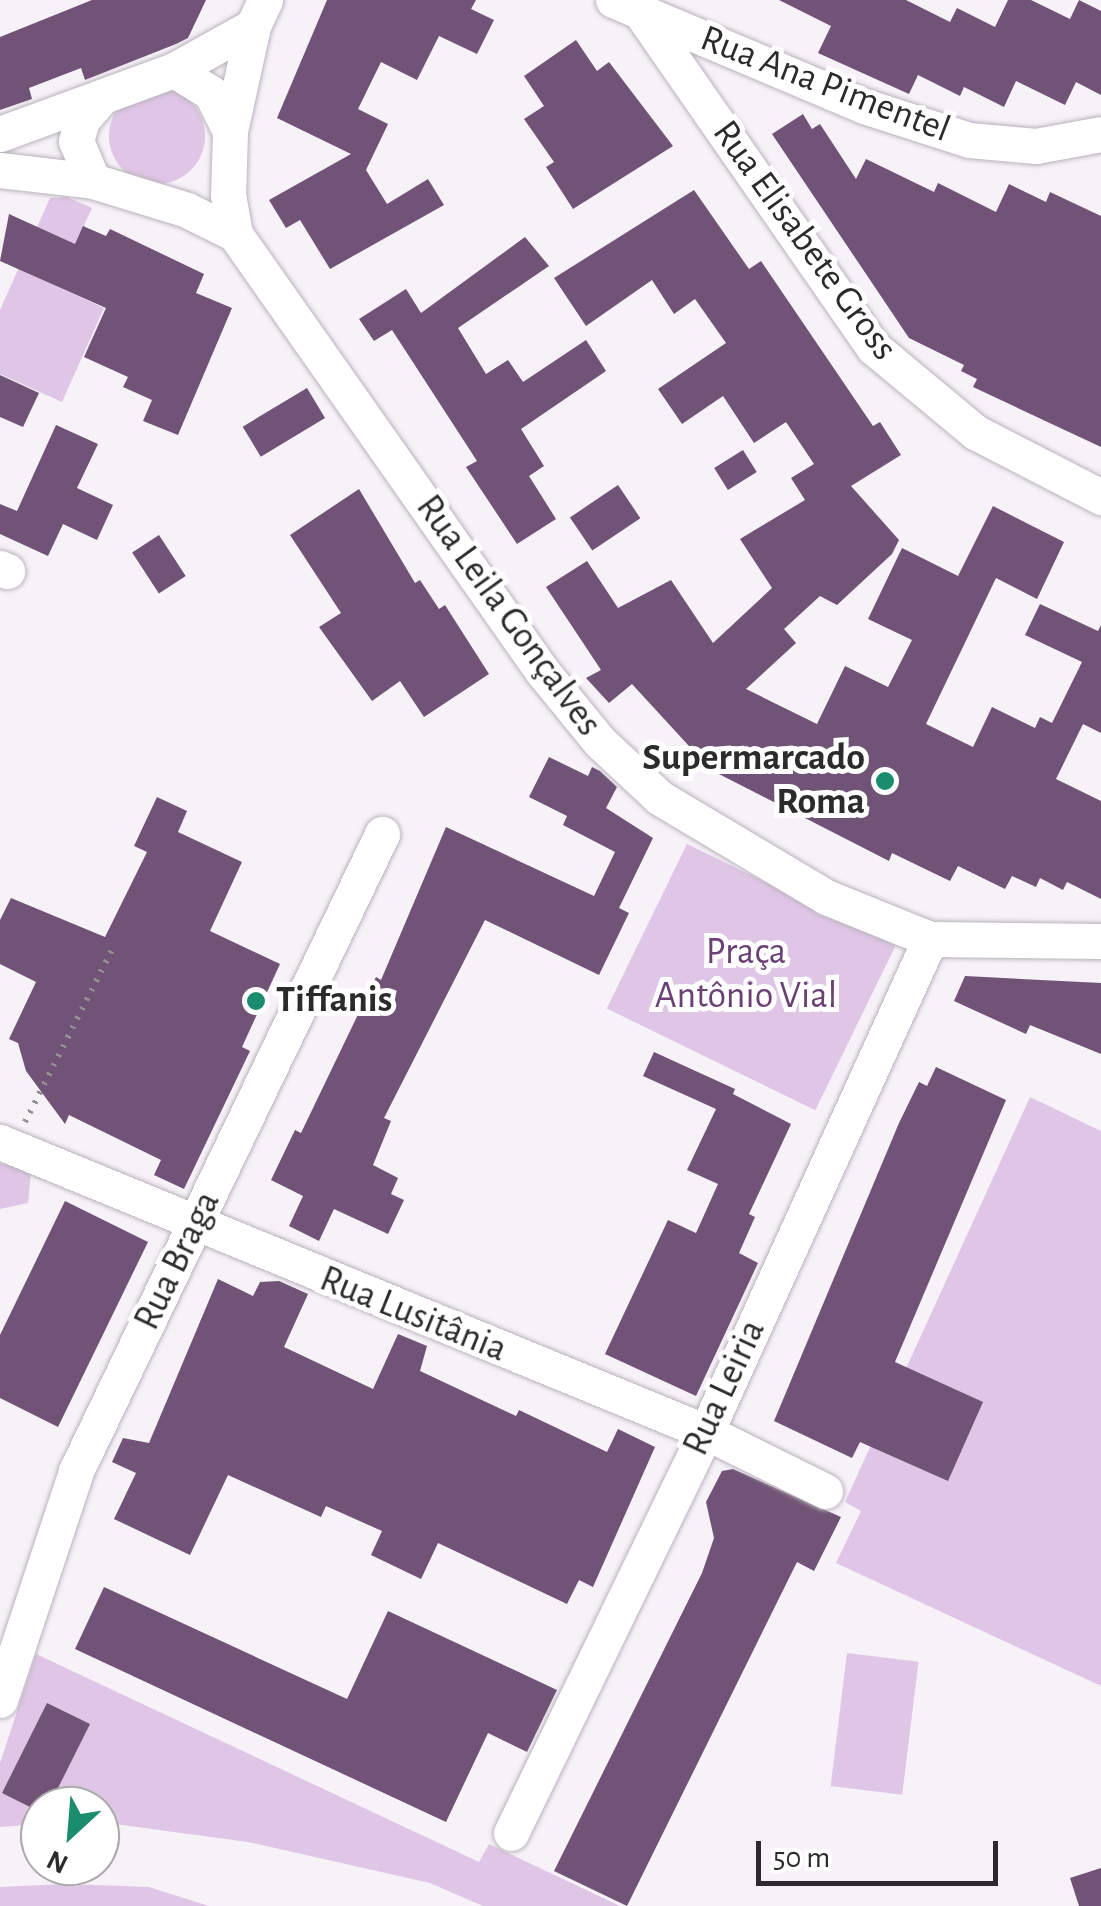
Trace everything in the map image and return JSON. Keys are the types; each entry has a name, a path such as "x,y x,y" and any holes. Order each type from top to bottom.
{"street":[{"name":"Rua Ana Pimentel","path":"627,7 864,106 969,140 1036,146 1101,134"},
{"name":"Rua Elisabete Gross","path":"627,7 874,348 928,400 975,432 1101,496"},
{"path":"0,134 97,103 174,70 259,13"},
{"path":"235,234 228,196 230,131 259,13"},
{"path":"174,70 211,93 230,131"},
{"path":"92,181 76,141 82,120 97,103"},
{"name":"Rua Leila Gonçalves","path":"0,170 92,181 187,210 235,234 542,671 600,742 660,798 724,841 840,903 930,938 1101,941"},
{"name":"Rua Braga","path":"0,1700 76,1471 382,834"},
{"name":"Rua Leiria","path":"511,1833 706,1432 930,938"},
{"name":"Rua Lusitânia","path":"4,1137 195,1227 706,1432 825,1491"}],"path":[{"path":"4,1137 114,944"}],"green space":[{"path":"157,88 175,92 191,102 201,118 205,136 201,154 191,170 175,180 157,184 139,180 123,170 113,154 109,136 113,118 123,102 139,92"},
{"path":"67,197 92,208 56,286 104,308 62,402 0,374 0,310 50,198"},
{"name":"Praça Antônio Vial","path":"687,844 896,946 815,1110 607,1008"},
{"path":"1030,1097 1101,1131 1101,1686 836,1563 861,1511 845,1502"},
{"path":"0,1163 31,1171 28,1203 0,1209"},
{"path":"847,1653 918,1662 902,1795 831,1786"},
{"path":"36,1654 479,1862 489,1844 620,1906 483,1906 430,1883 248,1842 120,1825 120,1786 20,1786 20,1826 0,1827 0,1763"},
{"path":"0,1887 149,1887 209,1906 0,1906"}],"building":[{"path":"92,0 206,0 188,38 85,80 81,68 29,88 32,99 0,110 0,37"},
{"path":"327,0 476,0 471,9 494,20 477,54 439,36 417,80 381,62 358,109 388,124 366,170 387,204 428,179 444,205 330,269 300,220 286,228 269,200 351,154 277,118"},
{"path":"779,0 906,0 950,22 957,8 995,27 1008,0 1031,0 1070,19 1079,0 1101,11 1101,95 1076,82 1065,105 1016,81 1004,107 964,87 960,96 918,75 909,94 818,53 831,26"},
{"path":"576,40 597,71 609,62 673,146 573,209 546,167 554,162 524,119 544,106 524,76"},
{"path":"803,114 812,129 820,124 856,179 866,159 934,192 938,183 996,212 1009,184 1046,202 1050,192 1101,216 1101,447 973,387 977,379 961,371 964,365 909,338 772,134"},
{"path":"694,190 749,269 761,261 873,426 880,422 901,455 851,486 899,540 892,554 837,605 820,596 784,629 796,643 746,689 817,724 845,666 888,687 912,640 868,619 902,548 958,576 993,506 1064,542 1037,599 996,578 926,724 973,747 992,707 1035,728 1040,717 1052,723 1082,662 1025,635 1040,604 1098,631 1101,625 1101,733 1083,724 1056,779 1101,801 1101,899 1067,882 1063,890 1040,878 1036,887 1012,876 1005,889 958,866 950,881 892,853 889,861 711,770 632,684 609,703 586,678 601,670 546,587 587,561 618,608 671,580 713,643 772,588 740,539 805,500 791,478 814,464 786,422 754,443 723,396 682,424 658,389 726,343 695,299 674,314 652,280 586,326 554,278"},
{"path":"9,214 75,244 83,226 106,236 110,229 204,274 196,293 232,308 178,435 143,421 152,400 123,387 128,377 84,357 106,308 0,261"},
{"path":"525,237 549,266 458,328 486,374 508,360 523,382 586,340 606,371 521,429 544,466 529,476 556,519 517,544 466,467 477,461 392,330 374,341 359,319 406,289 421,313"},
{"path":"0,375 39,393 23,427 0,417"},
{"path":"307,388 325,418 261,457 243,427"},
{"path":"56,425 98,444 77,488 113,505 97,540 63,524 48,556 0,534 0,504 17,511"},
{"path":"743,450 757,472 728,490 714,468"},
{"path":"618,485 640,518 592,551 570,517"},
{"path":"359,489 415,583 420,580 439,609 445,605 489,674 424,717 400,681 372,701 319,627 341,613 290,535"},
{"path":"159,535 186,576 159,594 132,552"},
{"path":"549,757 588,776 592,767 600,771 617,787 606,808 653,838 619,908 629,913 599,975 485,920 384,1118 391,1121 373,1165 398,1178 391,1194 404,1200 388,1234 334,1209 319,1241 289,1226 303,1196 271,1180 295,1130 301,1133 376,977 381,980 446,827 594,896 615,852 563,825 567,816 529,797"},
{"path":"157,797 187,811 178,832 242,862 210,931 280,964 242,1047 250,1051 184,1189 154,1175 161,1160 69,1115 65,1124 26,1071 18,1043 9,1039 36,982 0,964 0,920 11,898 105,937 147,852 134,846"},
{"path":"965,976 1101,983 1101,1054 1030,1025 1026,1034 954,1001"},
{"path":"654,1052 735,1089 733,1094 791,1124 749,1214 755,1217 739,1253 758,1263 696,1396 605,1354 668,1220 696,1233 718,1184 687,1170 716,1109 643,1076"},
{"path":"936,1067 1006,1100 895,1362 983,1402 948,1481 860,1442 852,1458 774,1421 899,1123 919,1082 927,1086"},
{"path":"65,1201 148,1242 58,1427 0,1398 0,1335"},
{"path":"218,1279 253,1296 260,1282 279,1281 308,1294 284,1347 373,1389 398,1334 427,1346 420,1371 516,1416 519,1410 607,1452 618,1429 655,1447 593,1587 579,1580 567,1604 438,1543 421,1579 371,1555 382,1531 326,1506 321,1517 228,1475 190,1555 114,1519 136,1473 112,1462 123,1438 149,1443"},
{"path":"733,1469 841,1517 814,1571 797,1562 627,1906 554,1871 702,1573 714,1538 706,1502 722,1471"},
{"path":"104,1587 347,1699 388,1611 557,1690 527,1752 488,1733 446,1822 75,1649"},
{"path":"47,1703 90,1724 59,1786 20,1786 20,1802 2,1793"},
{"path":"1101,1868 1101,1906 1079,1906 1070,1878"}],"place":[{"name":"Supermarcado Roma","path":"885,781"},
{"name":"Tiffanis","path":"256,1001"}]}
